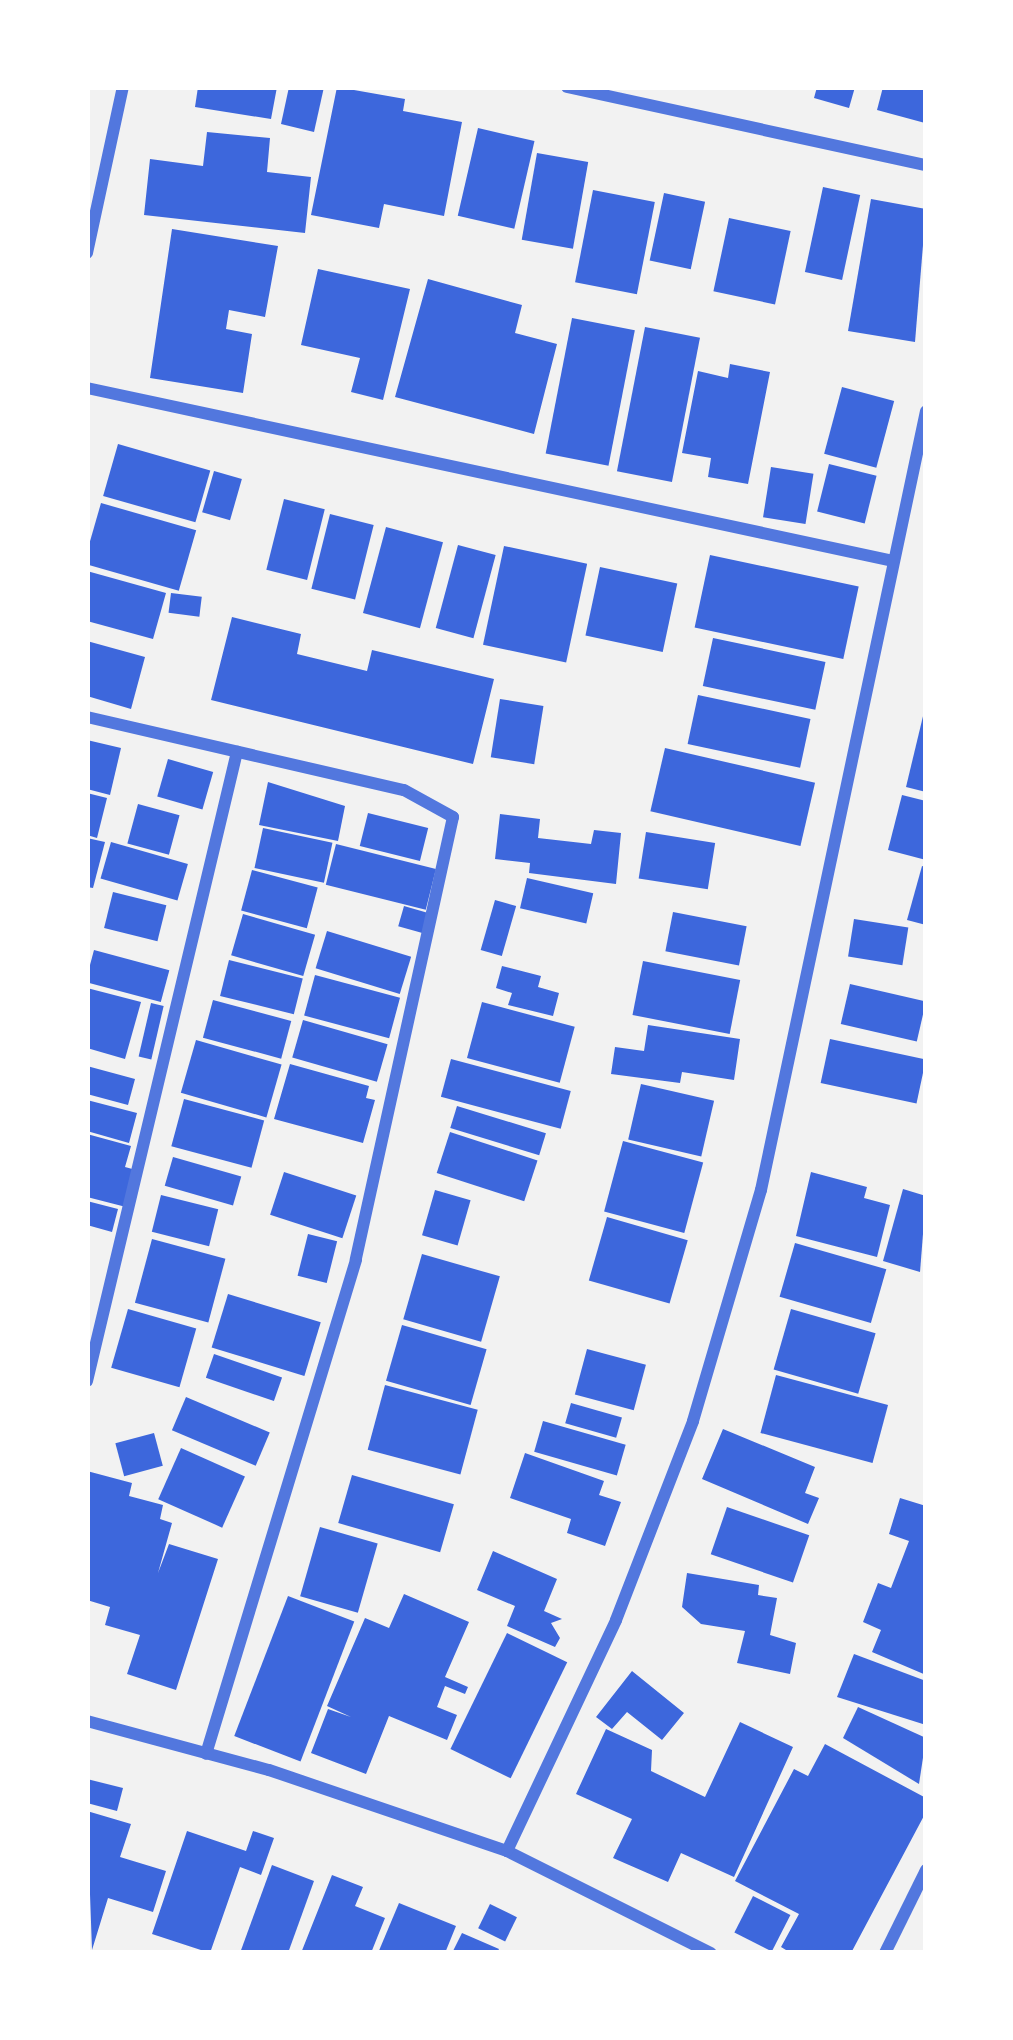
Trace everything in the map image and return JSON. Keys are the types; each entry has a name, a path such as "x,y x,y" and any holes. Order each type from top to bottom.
{"street":[{"path":"87,253 123,87"},
{"path":"567,87 926,164"},
{"path":"87,388 893,561"},
{"path":"507,1851 616,1620 699,1399 760,1190 926,411"},
{"path":"87,717 437,802 453,818 452,845 356,1260 206,1754"},
{"path":"87,1381 237,752"},
{"path":"87,1721 206,1754 507,1851 711,1953"},
{"path":"885,1953 926,1870"}],"building":[{"path":"198,87 277,87 271,119 195,107"},
{"path":"289,87 324,87 314,132 281,124"},
{"path":"337,87 405,99 403,111 462,122 444,216 384,204 379,228 311,215"},
{"path":"817,87 855,87 849,108 814,98"},
{"path":"883,87 926,87 925,123 877,110"},
{"path":"478,128 535,141 514,229 458,216"},
{"path":"207,132 270,138 267,172 311,177 305,233 144,215 150,159 203,166"},
{"path":"537,153 588,162 573,249 522,240"},
{"path":"823,187 860,195 842,280 805,272"},
{"path":"593,190 655,202 637,294 575,282"},
{"path":"664,193 705,202 691,269 650,260"},
{"path":"871,199 926,209 915,342 848,331"},
{"path":"729,218 791,231 775,304 713,291"},
{"path":"172,229 278,246 265,317 229,310 226,329 252,334 243,393 150,378"},
{"path":"318,269 410,289 383,400 351,392 360,358 301,345"},
{"path":"428,279 522,305 515,333 557,344 534,434 395,397"},
{"path":"572,318 635,330 608,466 546,453"},
{"path":"645,327 700,338 672,482 617,471"},
{"path":"730,364 770,372 748,484 708,477 711,458 682,453 698,371 728,378"},
{"path":"842,387 894,401 876,468 824,454"},
{"path":"118,444 210,470 195,522 103,496"},
{"path":"829,464 877,476 865,523 817,512"},
{"path":"771,467 813,474 805,524 763,517"},
{"path":"214,471 242,479 230,520 202,512"},
{"path":"284,499 325,509 307,580 266,570"},
{"path":"101,503 196,530 179,591 87,565"},
{"path":"330,514 374,525 355,600 311,589"},
{"path":"386,527 443,542 420,628 363,613"},
{"path":"458,545 496,555 473,638 436,628"},
{"path":"504,546 587,564 566,662 483,645"},
{"path":"710,555 859,587 843,659 695,627"},
{"path":"600,567 677,583 663,652 585,635"},
{"path":"87,571 166,593 153,639 87,621"},
{"path":"171,593 202,597 199,617 169,613"},
{"path":"232,617 301,634 297,654 367,671 372,650 494,679 473,764 211,700"},
{"path":"713,638 825,662 815,710 703,686"},
{"path":"87,641 145,657 131,709 87,696"},
{"path":"698,695 810,719 800,768 688,744"},
{"path":"500,699 543,706 534,764 491,757"},
{"path":"926,712 926,792 906,787"},
{"path":"87,740 121,748 110,795 87,789"},
{"path":"665,748 815,783 800,846 650,811"},
{"path":"168,759 213,772 202,809 157,796"},
{"path":"268,782 345,806 338,841 259,825"},
{"path":"87,793 107,798 97,838 87,835"},
{"path":"902,795 926,801 926,860 888,850"},
{"path":"138,804 180,815 169,855 127,844"},
{"path":"368,813 428,828 420,861 360,846"},
{"path":"500,814 540,819 538,838 591,844 594,830 621,833 616,884 529,873 530,863 495,859"},
{"path":"263,828 332,843 324,883 254,868"},
{"path":"646,832 715,843 708,889 639,878"},
{"path":"87,838 105,842 93,888 87,887"},
{"path":"111,842 188,864 177,901 101,879"},
{"path":"336,844 436,869 426,910 326,885"},
{"path":"922,866 926,867 926,925 907,920"},
{"path":"252,870 318,888 307,928 241,911"},
{"path":"527,878 593,893 586,924 520,908"},
{"path":"113,892 166,905 157,941 104,928"},
{"path":"495,900 516,906 502,956 481,950"},
{"path":"404,906 429,913 423,933 398,926"},
{"path":"673,912 747,926 739,966 665,951"},
{"path":"243,914 315,935 303,976 231,955"},
{"path":"854,919 908,928 902,965 848,957"},
{"path":"327,931 411,957 400,994 316,968"},
{"path":"94,950 169,970 161,1002 87,982"},
{"path":"229,960 303,978 294,1014 220,996"},
{"path":"643,961 740,980 730,1034 633,1015"},
{"path":"502,966 541,976 538,987 559,993 553,1016 508,1005 512,993 496,988"},
{"path":"315,975 400,998 389,1038 304,1016"},
{"path":"850,984 926,1002 917,1041 841,1024"},
{"path":"87,988 141,1002 125,1059 87,1048"},
{"path":"213,1000 291,1021 281,1059 203,1038"},
{"path":"482,1002 575,1027 560,1083 467,1058"},
{"path":"151,1003 164,1006 151,1060 139,1057"},
{"path":"303,1020 388,1044 377,1082 292,1057"},
{"path":"648,1025 740,1039 734,1080 682,1072 680,1083 611,1074 615,1047 644,1051"},
{"path":"830,1039 926,1059 917,1103 821,1083"},
{"path":"196,1040 282,1065 266,1117 181,1093"},
{"path":"451,1059 571,1091 561,1129 441,1097"},
{"path":"290,1064 369,1086 366,1098 375,1100 363,1143 274,1119"},
{"path":"87,1066 135,1079 128,1105 87,1094"},
{"path":"641,1084 714,1101 701,1156 628,1140"},
{"path":"184,1099 264,1120 251,1168 171,1146"},
{"path":"87,1100 137,1113 129,1143 87,1131"},
{"path":"457,1106 546,1133 539,1155 450,1128"},
{"path":"450,1132 537,1160 524,1201 437,1173"},
{"path":"87,1134 131,1146 125,1167 136,1170 126,1207 87,1197"},
{"path":"623,1141 703,1162 684,1233 604,1212"},
{"path":"173,1157 241,1177 233,1205 165,1186"},
{"path":"284,1172 356,1195 342,1238 270,1215"},
{"path":"811,1172 867,1187 864,1198 890,1205 877,1257 796,1236"},
{"path":"903,1189 926,1196 920,1272 883,1261"},
{"path":"435,1190 471,1200 458,1245 422,1235"},
{"path":"161,1195 218,1209 209,1246 152,1232"},
{"path":"87,1201 118,1209 112,1232 87,1225"},
{"path":"607,1217 688,1240 670,1304 589,1280"},
{"path":"308,1234 337,1241 327,1283 298,1276"},
{"path":"152,1239 225,1259 208,1322 135,1303"},
{"path":"795,1243 886,1269 871,1323 780,1297"},
{"path":"422,1254 500,1276 481,1342 403,1319"},
{"path":"228,1294 321,1322 304,1376 212,1348"},
{"path":"128,1309 196,1329 179,1387 111,1368"},
{"path":"791,1309 876,1333 858,1394 774,1370"},
{"path":"402,1325 487,1349 471,1405 386,1381"},
{"path":"587,1349 646,1365 634,1410 575,1394"},
{"path":"214,1354 282,1377 274,1401 206,1378"},
{"path":"776,1375 888,1405 873,1463 760,1433"},
{"path":"385,1385 478,1410 460,1475 368,1450"},
{"path":"186,1397 270,1433 256,1466 172,1430"},
{"path":"571,1403 622,1418 616,1438 565,1423"},
{"path":"543,1421 626,1445 617,1475 534,1452"},
{"path":"723,1429 815,1467 805,1493 819,1498 808,1524 702,1479"},
{"path":"154,1433 163,1466 124,1476 115,1443"},
{"path":"181,1448 245,1476 222,1528 158,1499"},
{"path":"525,1453 604,1481 599,1495 621,1502 605,1546 567,1533 571,1519 510,1498"},
{"path":"87,1471 132,1483 129,1496 163,1505 160,1519 172,1523 158,1573 169,1544 218,1559 176,1690 127,1674 140,1635 105,1625 110,1607 87,1600"},
{"path":"352,1475 454,1504 440,1552 338,1523"},
{"path":"900,1498 926,1506 926,1675 872,1652 881,1630 863,1622 878,1583 891,1588 909,1541 889,1534"},
{"path":"727,1507 809,1535 793,1583 711,1554"},
{"path":"320,1527 378,1544 358,1613 300,1596"},
{"path":"493,1551 557,1579 544,1611 562,1619 551,1623 560,1638 555,1647 507,1626 515,1606 477,1590"},
{"path":"687,1573 759,1585 758,1595 777,1598 770,1635 796,1643 790,1674 737,1663 745,1631 701,1624 682,1607"},
{"path":"404,1594 469,1622 445,1677 468,1687 465,1694 445,1686 437,1707 457,1715 447,1740 389,1716 366,1774 311,1753 328,1709 351,1717 327,1706 365,1618 389,1628"},
{"path":"288,1596 354,1621 301,1761 234,1736"},
{"path":"507,1633 567,1662 511,1778 450,1749"},
{"path":"854,1654 926,1681 926,1725 837,1697"},
{"path":"632,1671 684,1713 662,1740 627,1712 612,1729 596,1717"},
{"path":"858,1707 926,1738 919,1784 843,1738"},
{"path":"740,1722 793,1747 734,1877 681,1853 668,1882 613,1858 632,1819 576,1794 606,1729 652,1750 651,1771 705,1797"},
{"path":"825,1744 926,1798 926,1812 851,1953 791,1953 781,1947 799,1914 735,1881 794,1769 808,1776"},
{"path":"87,1779 123,1788 117,1811 87,1803"},
{"path":"87,1811 131,1824 120,1857 166,1871 153,1912 108,1898 92,1950"},
{"path":"187,1831 246,1851 253,1831 274,1838 261,1875 240,1867 210,1953 152,1934"},
{"path":"272,1865 314,1881 288,1953 240,1953"},
{"path":"332,1875 363,1887 355,1906 385,1918 371,1953 301,1953"},
{"path":"753,1896 790,1915 772,1952 734,1933"},
{"path":"399,1903 456,1926 445,1953 378,1953"},
{"path":"490,1904 517,1917 505,1941 478,1928"},
{"path":"462,1933 499,1949 497,1953 452,1953"}]}
